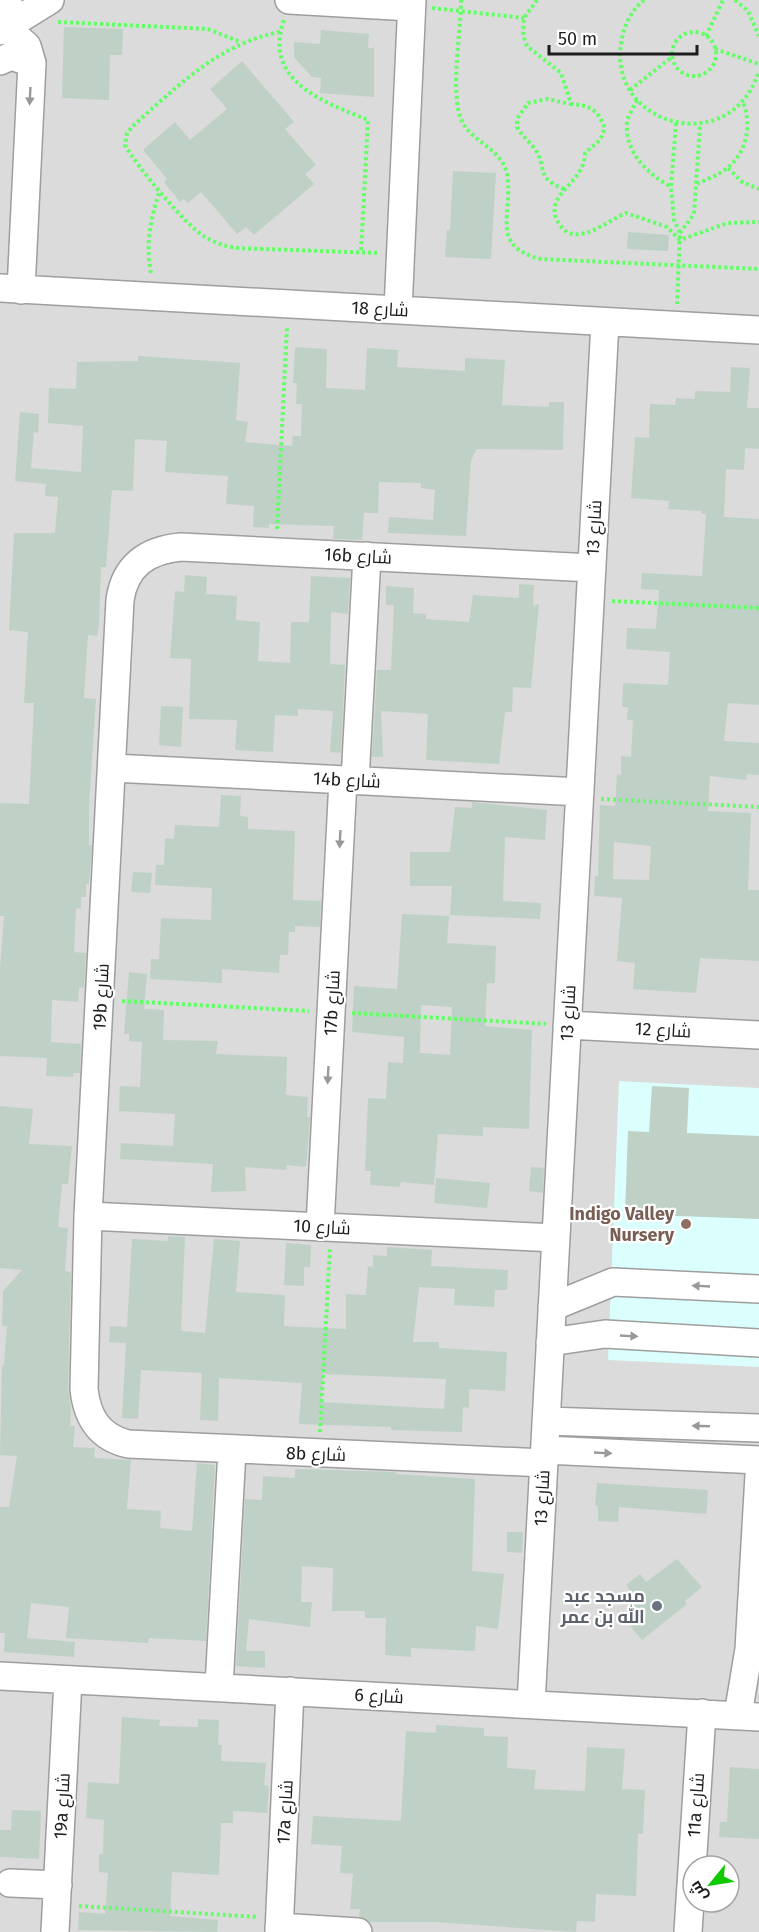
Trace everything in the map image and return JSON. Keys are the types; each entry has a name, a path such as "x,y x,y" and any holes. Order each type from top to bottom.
{"street":[{"path":"3,29 8,0"},
{"path":"290,0 412,4 399,310"},
{"path":"3,29 52,11"},
{"path":"3,29 27,46 32,63 6,289"},
{"path":"0,61 11,56 32,63"},
{"name":"شارع 18","path":"6,289 759,330"},
{"name":"شارع 13","path":"531,1704 605,322"},
{"name":"16b شارع","path":"131,568 145,557 162,549 182,547 592,568"},
{"name":"17b شارع","path":"326,1227 349,780 367,556"},
{"name":"19b شارع","path":"95,1425 88,1415 84,1389 88,1216 114,768 120,600 124,581 131,568"},
{"name":"14b شارع","path":"114,768 580,795"},
{"name":"شارع 12","path":"567,1025 759,1035"},
{"name":"شارع 10","path":"88,1216 556,1238"},
{"path":"552,1307 604,1284 624,1281 759,1289"},
{"path":"586,1293 589,1335"},
{"path":"550,1342 589,1335 759,1343"},
{"path":"546,1421 759,1428"},
{"name":"8b شارع","path":"95,1425 114,1441 128,1444 232,1450 319,1454 759,1460"},
{"path":"219,1687 232,1450"},
{"path":"750,1716 749,1649 759,1475"},
{"name":"شارع 6","path":"0,1676 750,1716"},
{"name":"19a شارع","path":"55,1932 68,1680"},
{"name":"17a شارع","path":"279,1926 290,1691"},
{"name":"11a شارع","path":"688,1932 702,1713"},
{"path":"10,1883 57,1895"},
{"path":"279,1926 358,1932"}],"path":[{"path":"290,0 280,32 284,62 300,87 313,97 368,120 361,252"},
{"path":"461,0 456,100 461,119 468,131 502,162 507,174 506,228 510,241 522,254 542,259 759,269"},
{"path":"537,0 524,18 523,35 527,46 561,73 571,104"},
{"path":"644,0 626,24 620,46 621,69 637,100 655,115 676,123 700,124 716,120 743,102 755,84 759,71"},
{"path":"706,36 723,0"},
{"path":"735,0 748,11 759,36"},
{"path":"412,4 524,18"},
{"path":"52,11 69,21 208,29 224,33 241,42"},
{"path":"280,32 241,42 222,52 174,89 127,133 125,145 160,190 204,237 221,245 236,248 401,254"},
{"path":"692,32 706,36 715,49 716,56 710,69 698,75 684,74 678,70 672,57 679,38 692,32"},
{"path":"715,49 759,64"},
{"path":"630,90 672,57"},
{"path":"564,189 556,186 544,175 537,151 516,126 517,118 528,103 547,99 592,107 599,114 605,129 600,140 585,153 585,163 578,177 564,189 553,206 555,219 562,229 574,234 586,234 626,213 667,227 680,240"},
{"path":"637,100 627,121 628,141 639,162 656,179 671,187"},
{"path":"697,184 728,168 738,155 748,130 748,116 743,102"},
{"path":"676,123 671,187 674,220 680,233 676,325"},
{"path":"680,233 694,214 700,124"},
{"path":"728,168 742,182 759,189"},
{"path":"157,297 150,270 148,243 152,216 160,190"},
{"path":"680,240 728,223 759,222"},
{"path":"276,551 289,304"},
{"path":"591,600 759,609"},
{"path":"580,795 759,807"},
{"path":"319,1454 326,1227"},
{"path":"57,1895 279,1926"}],"shaded area":[{"path":"0,0 759,0 759,1932 0,1932"},
{"name":"Indigo Valley Nursery","path":"619,1081 759,1088 759,1367 608,1360"}],"building":[{"path":"64,27 123,29 122,55 110,55 109,100 62,98"},
{"path":"321,30 369,34 368,48 374,48 374,97 320,93 321,78 312,77 294,57 294,42 320,44"},
{"path":"242,61 294,122 285,129 316,165 305,174 314,184 254,235 246,227 237,234 201,192 188,203 184,199 180,202 164,182 167,179 143,150 175,122 190,140 227,109 210,89"},
{"path":"453,171 496,173 491,259 445,257 447,230 450,230"},
{"path":"628,232 669,235 668,251 627,249"},
{"path":"295,347 327,349 326,388 365,390 367,348 398,350 397,367 465,371 465,358 505,360 502,405 549,407 549,402 564,402 563,450 477,449 471,460 466,536 388,533 389,517 433,520 435,490 421,488 421,483 379,482 378,513 364,513 362,540 333,539 334,526 269,524 269,528 253,527 254,506 226,504 228,476 165,472 167,441 135,439 133,491 112,490 106,567 101,567 99,625 97,636 88,635 84,698 96,699 89,806 89,845 92,845 86,897 81,897 81,909 76,908 74,952 86,953 84,988 79,987 78,1002 52,1000 51,1042 81,1044 80,1073 73,1073 73,1077 46,1076 47,1058 0,1056 0,969 4,916 0,916 0,803 29,804 34,703 24,703 28,632 9,630 14,533 55,533 58,497 45,496 46,484 15,481 20,412 39,414 38,433 34,432 31,468 81,472 83,426 48,423 49,388 76,389 77,362 138,361 138,356 240,363 236,420 248,422 245,442 292,446 293,436 301,436 302,404 296,404 297,383 293,383"},
{"path":"731,367 750,368 747,408 759,408 759,449 745,448 744,470 726,469 724,517 759,519 759,705 728,703 724,741 759,743 759,775 747,774 746,780 710,776 708,811 751,813 748,890 759,890 759,961 700,958 696,993 633,989 635,963 617,961 622,898 594,896 595,876 598,876 600,805 615,806 617,774 621,775 621,756 631,757 633,720 627,720 628,707 622,707 623,683 668,685 670,652 626,649 627,628 656,629 659,590 641,589 642,573 702,576 706,514 701,514 702,511 668,509 669,501 631,498 635,437 649,438 650,404 675,405 676,398 695,399 695,391 730,392","holes":["614,842 651,846 649,880 613,879"]},
{"path":"185,575 207,577 206,594 237,596 236,620 260,622 258,661 290,663 291,622 309,622 311,576 350,578 348,614 331,612 330,664 345,665 341,753 330,752 333,711 298,709 298,716 275,715 273,752 235,750 237,720 189,719 191,659 170,658 175,591 184,592"},
{"path":"519,584 534,585 533,606 539,604 531,688 513,687 512,712 505,712 499,764 426,760 428,714 381,711 383,757 372,757 377,670 391,670 394,605 386,605 386,586 414,588 413,613 426,614 426,619 469,622 473,595 519,598"},
{"path":"161,706 183,707 181,747 159,745"},
{"path":"221,795 241,796 240,816 248,817 248,829 295,831 293,900 321,901 320,927 295,926 295,932 289,932 288,955 280,955 279,973 222,969 222,983 150,979 151,959 159,959 161,918 211,920 212,888 155,885 156,865 164,865 165,838 174,839 175,825 219,827"},
{"path":"472,802 547,810 545,840 505,837 503,901 541,903 540,919 450,915 452,886 410,886 410,852 450,852 455,807 472,808"},
{"path":"133,872 152,873 150,893 131,892"},
{"path":"402,914 449,916 447,943 496,946 495,983 487,983 485,1026 532,1030 529,1129 483,1127 483,1136 438,1134 434,1185 401,1182 400,1187 370,1185 371,1171 365,1171 368,1098 386,1099 388,1062 403,1063 404,1037 352,1032 354,986 397,989","holes":["421,1005 452,1007 450,1055 420,1053"]},
{"path":"129,972 147,974 144,1009 164,1010 163,1040 218,1041 216,1054 287,1057 286,1095 308,1097 307,1117 310,1117 306,1167 287,1165 286,1170 245,1167 246,1191 211,1192 213,1164 120,1159 121,1143 173,1146 175,1114 119,1111 120,1086 140,1087 142,1042 129,1041 129,1034 124,1034"},
{"path":"652,1086 689,1088 687,1133 759,1136 759,1219 625,1214 628,1131 649,1132"},
{"path":"0,1106 33,1109 29,1144 72,1146 68,1184 62,1184 58,1227 68,1228 65,1271 71,1272 68,1389 71,1406 70,1426 75,1426 73,1447 95,1448 94,1458 131,1460 127,1509 161,1511 160,1528 192,1531 197,1463 215,1465 206,1641 149,1638 148,1643 66,1638 69,1607 31,1603 27,1638 75,1642 74,1657 4,1652 5,1633 0,1633 0,1507 9,1507 17,1456 0,1455 2,1365 4,1365 7,1326 2,1326 3,1291 22,1270 0,1268"},
{"path":"531,1167 544,1168 543,1193 529,1191"},
{"path":"436,1178 490,1183 487,1208 434,1203"},
{"path":"168,1236 185,1237 181,1331 205,1333 214,1239 240,1241 236,1292 285,1295 284,1326 346,1329 346,1294 366,1295 368,1266 373,1267 373,1255 387,1256 387,1247 432,1250 431,1266 508,1270 507,1290 495,1290 494,1307 454,1305 455,1289 419,1287 413,1342 439,1342 439,1348 507,1352 505,1391 469,1389 469,1408 463,1407 462,1432 391,1430 391,1427 299,1424 302,1383 219,1378 218,1421 200,1420 202,1373 141,1370 138,1419 122,1418 126,1343 109,1342 110,1326 127,1327 132,1239 168,1241","holes":["323,1374 446,1379 444,1409 321,1402"]},
{"path":"286,1243 311,1245 310,1267 304,1267 304,1286 284,1285"},
{"path":"295,1469 396,1472 395,1474 475,1479 472,1571 504,1574 498,1629 476,1626 475,1651 411,1648 411,1657 385,1655 386,1618 365,1618 365,1611 332,1611 333,1568 302,1566 301,1602 312,1602 310,1627 249,1619 246,1651 265,1651 265,1668 236,1666 245,1499 262,1500 263,1476 295,1478"},
{"path":"597,1483 708,1490 706,1514 619,1507 618,1522 598,1521 598,1506 595,1506"},
{"path":"507,1532 523,1532 522,1553 507,1552"},
{"name":"مسجد عبد الله بن عمر","path":"677,1559 702,1587 685,1601 687,1604 642,1640 623,1617 633,1609 625,1599 632,1593 626,1585 640,1574 646,1582"},
{"path":"122,1717 160,1720 159,1726 198,1727 198,1719 219,1720 218,1745 222,1745 221,1761 266,1763 264,1785 269,1786 267,1813 233,1811 233,1823 221,1823 219,1875 172,1872 170,1916 218,1920 217,1932 78,1930 79,1912 105,1914 108,1873 99,1872 99,1854 103,1854 104,1820 86,1818 88,1782 119,1784"},
{"path":"436,1725 484,1728 484,1736 508,1737 507,1768 536,1770 534,1789 585,1791 587,1747 625,1749 622,1789 645,1790 643,1834 638,1834 636,1896 596,1894 595,1922 577,1921 576,1932 435,1922 369,1922 359,1916 360,1909 350,1909 353,1874 340,1873 342,1846 311,1844 313,1816 401,1821 406,1731 436,1733"},
{"path":"730,1767 759,1769 759,1839 719,1837 720,1822 727,1822"},
{"path":"12,1810 41,1811 39,1859 0,1857 0,1830 11,1830"}],"place":[{"name":"Indigo Valley Nursery","path":"686,1224"},
{"name":"مسجد عبد الله بن عمر","path":"657,1606"}]}
